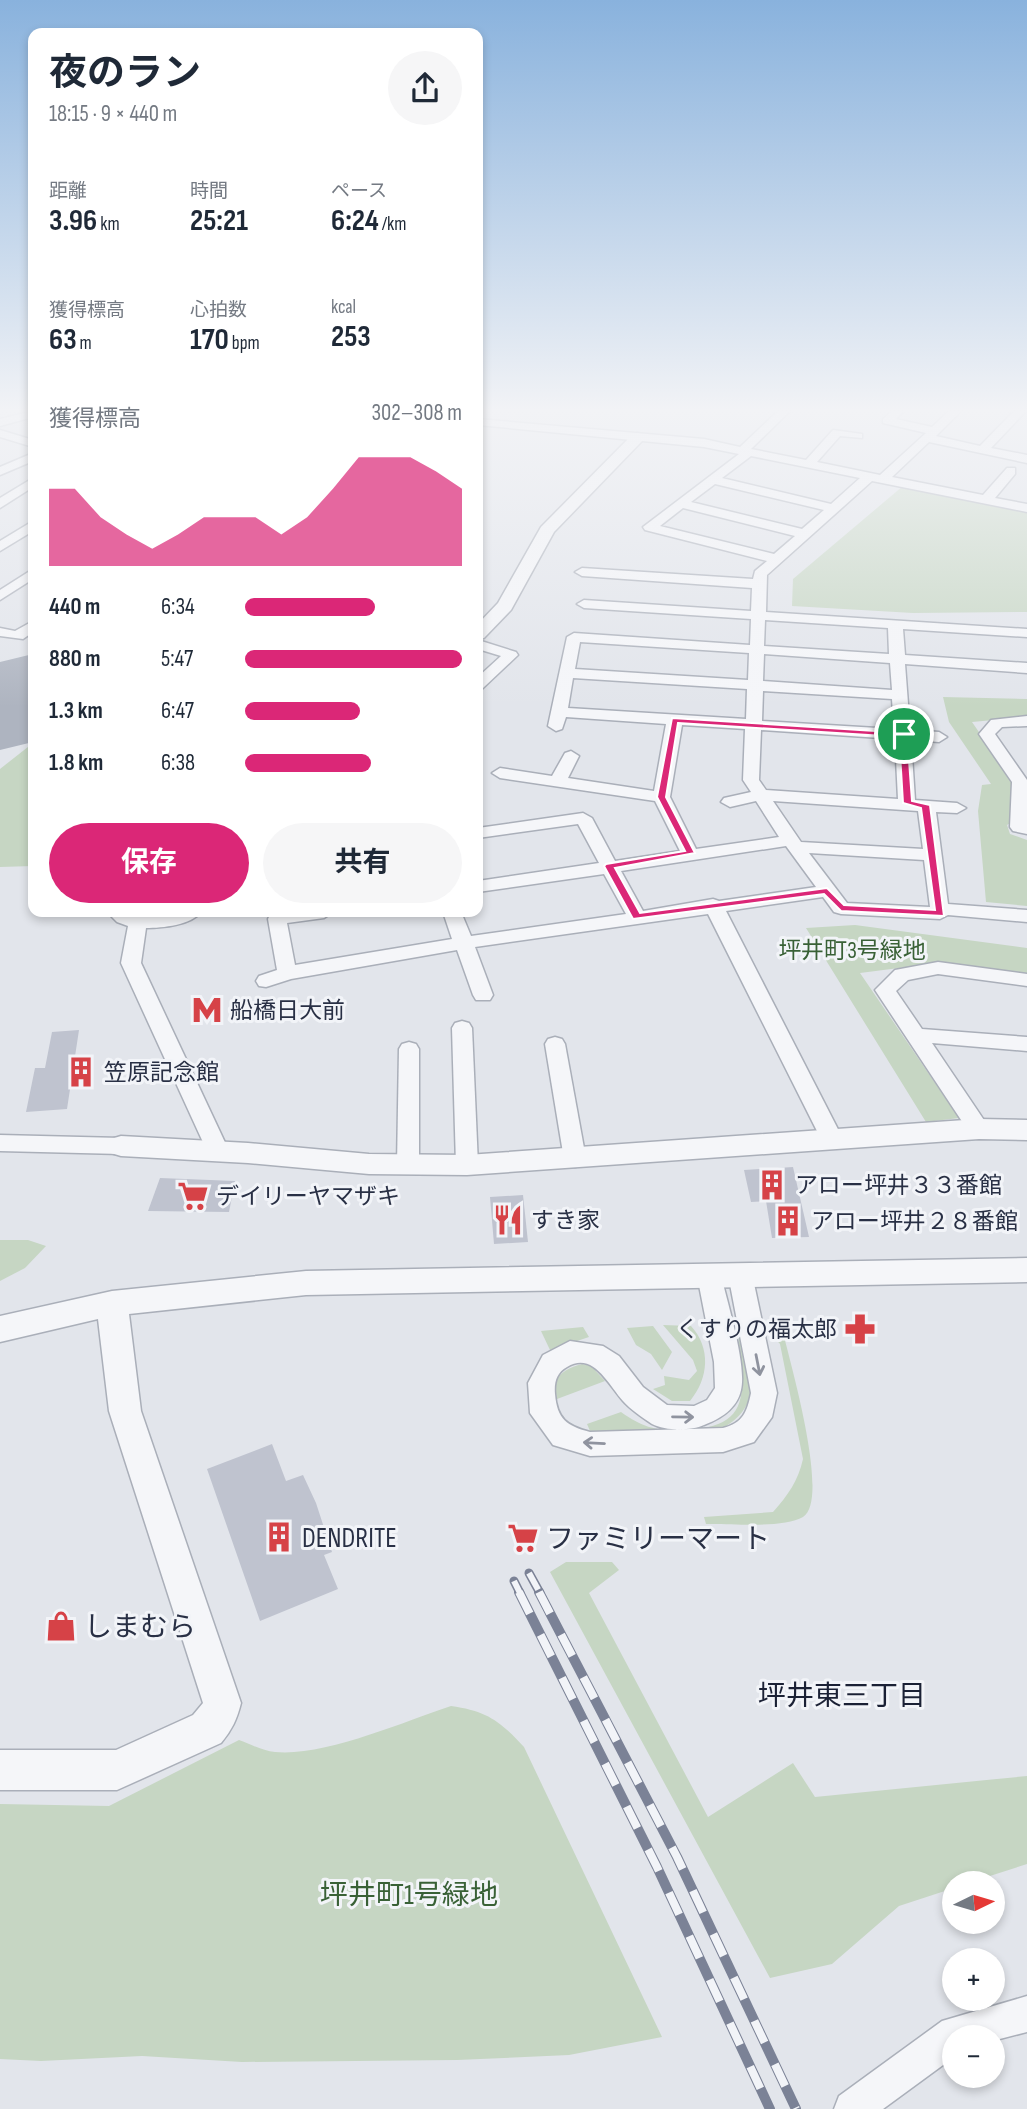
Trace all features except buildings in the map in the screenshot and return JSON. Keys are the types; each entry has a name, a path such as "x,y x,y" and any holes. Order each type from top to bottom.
{"street":[{"path":"483,629 505,606 547,530 567,509"},
{"path":"673,509 650,527 776,559"},
{"path":"708,509 806,534"},
{"path":"834,509 760,574 751,780 841,908 940,913 926,805"},
{"path":"0,547 28,527"},
{"path":"637,556 633,576 574,637 557,719 675,720 939,737"},
{"path":"582,572 605,606 757,650 1027,668"},
{"path":"633,576 685,572 759,584"},
{"path":"0,596 28,576"},
{"path":"584,604 1027,633"},
{"path":"895,625 907,803"},
{"path":"0,632 18,636 28,629"},
{"path":"483,646 511,655 483,680"},
{"path":"567,673 901,695"},
{"path":"675,720 661,797 691,853"},
{"path":"1027,721 997,723 987,734 1020,782 1019,827 1027,829"},
{"path":"558,782 571,756"},
{"path":"500,773 661,797"},
{"path":"730,802 762,795 957,808"},
{"path":"524,807 531,825"},
{"path":"483,832 583,818 636,917"},
{"path":"483,886 691,853 793,843 931,855"},
{"path":"266,981 287,973 463,943 713,905 827,891"},
{"path":"713,905 832,1139"},
{"path":"940,909 1027,916"},
{"path":"121,917 138,921 172,920 180,917"},
{"path":"287,973 277,919 290,917"},
{"path":"454,917 483,995"},
{"path":"138,921 131,963 218,1151"},
{"path":"979,1129 885,990 902,975 938,968 1027,980"},
{"path":"462,1028 467,1165"},
{"path":"914,1035 1027,1044"},
{"path":"555,1044 575,1159"},
{"path":"408,1165 409,1049"},
{"path":"0,1143 218,1151 369,1164 467,1165 979,1129 1027,1130"},
{"path":"0,1329 112,1303 306,1283 1027,1270"},
{"path":"709,1275 727,1362 728,1390 716,1408 696,1417 662,1416 634,1395 610,1364 594,1353 570,1352 552,1363 541,1383 543,1413 562,1437 590,1444 723,1440 746,1434 759,1418 764,1393 740,1274"},
{"path":"0,1770 117,1770 207,1729 219,1715 222,1703 125,1411 112,1303"},
{"path":"852,2109 955,2034 1027,2014"}],"green space":[{"path":"875,509 1027,511 1027,612 913,613 792,606 793,579"},
{"path":"943,697 1027,699 1027,717 972,722 1014,783 1014,821 1007,825 1010,834 1027,840 1027,906 986,902 978,811 982,785 991,784 949,722"},
{"path":"28,747 28,866 0,867 0,769"},
{"name":"坪井町3号緑地","path":"855,925 1027,948 1027,975 938,963 860,973 959,1118 926,1122 806,928"},
{"path":"0,1240 28,1240 46,1246 25,1268 0,1281"},
{"path":"769,1319 782,1328 806,1428 813,1485 810,1505 803,1517 794,1521 756,1525 706,1524 704,1517 773,1512 792,1487 801,1467 803,1459 780,1344 772,1335"},
{"path":"736,1324 744,1324 752,1386 743,1411 732,1422 716,1432 590,1431 587,1424 621,1412 652,1428 668,1430 704,1428 727,1420 734,1413 742,1392"},
{"path":"663,1325 691,1326 702,1344 704,1373 690,1401 672,1401 653,1389 665,1385 664,1376 689,1380 697,1371 693,1360"},
{"path":"653,1326 672,1352 662,1370 651,1354 636,1345 627,1328"},
{"path":"583,1327 589,1337 550,1350 541,1331"},
{"path":"582,1364 591,1366 605,1381 557,1399 554,1383 556,1379"},
{"path":"566,1562 612,1562 619,1570 589,1593 708,1817 793,1763 815,1797 1027,1776 1027,1864 1005,1871 942,1871 942,1892 899,1906 832,1964 770,1978 550,1572"},
{"name":"坪井町1号緑地","path":"451,1706 484,1714 508,1730 524,1747 662,2037 569,2055 457,2060 242,2062 142,2056 41,2061 0,2059 0,1804 109,1806 239,1740 275,1752 316,1749 363,1737"}],"runway":[{"path":"0,714 28,693"}],"railway":[{"path":"529,1573 540,1593"},
{"path":"514,1581 520,1593"},
{"path":"519,1592 657,1867 770,2109"},
{"path":"539,1592 677,1857 796,2109"}],"place":[{"name":"船橋日大前","path":"207,1010"},
{"name":"笠原記念館","path":"81,1072"},
{"name":"アロー坪井３３番館","path":"772,1185"},
{"name":"デイリーヤマザキ","path":"193,1196"},
{"name":"すき家","path":"508,1220"},
{"name":"アロー坪井２８番館","path":"788,1221"},
{"name":"くすりの福太郎","path":"860,1329"},
{"name":"DENDRITE","path":"279,1537"},
{"name":"ファミリーマート","path":"523,1538"},
{"name":"しまむら","path":"61,1626"}],"district":[{"name":"坪井東三丁目","path":"842,1695"}],"route":[{"path":"675,720 904,734 907,803 926,805 940,913 841,908 827,891 636,917 609,866 691,853 661,797 675,720"}]}
